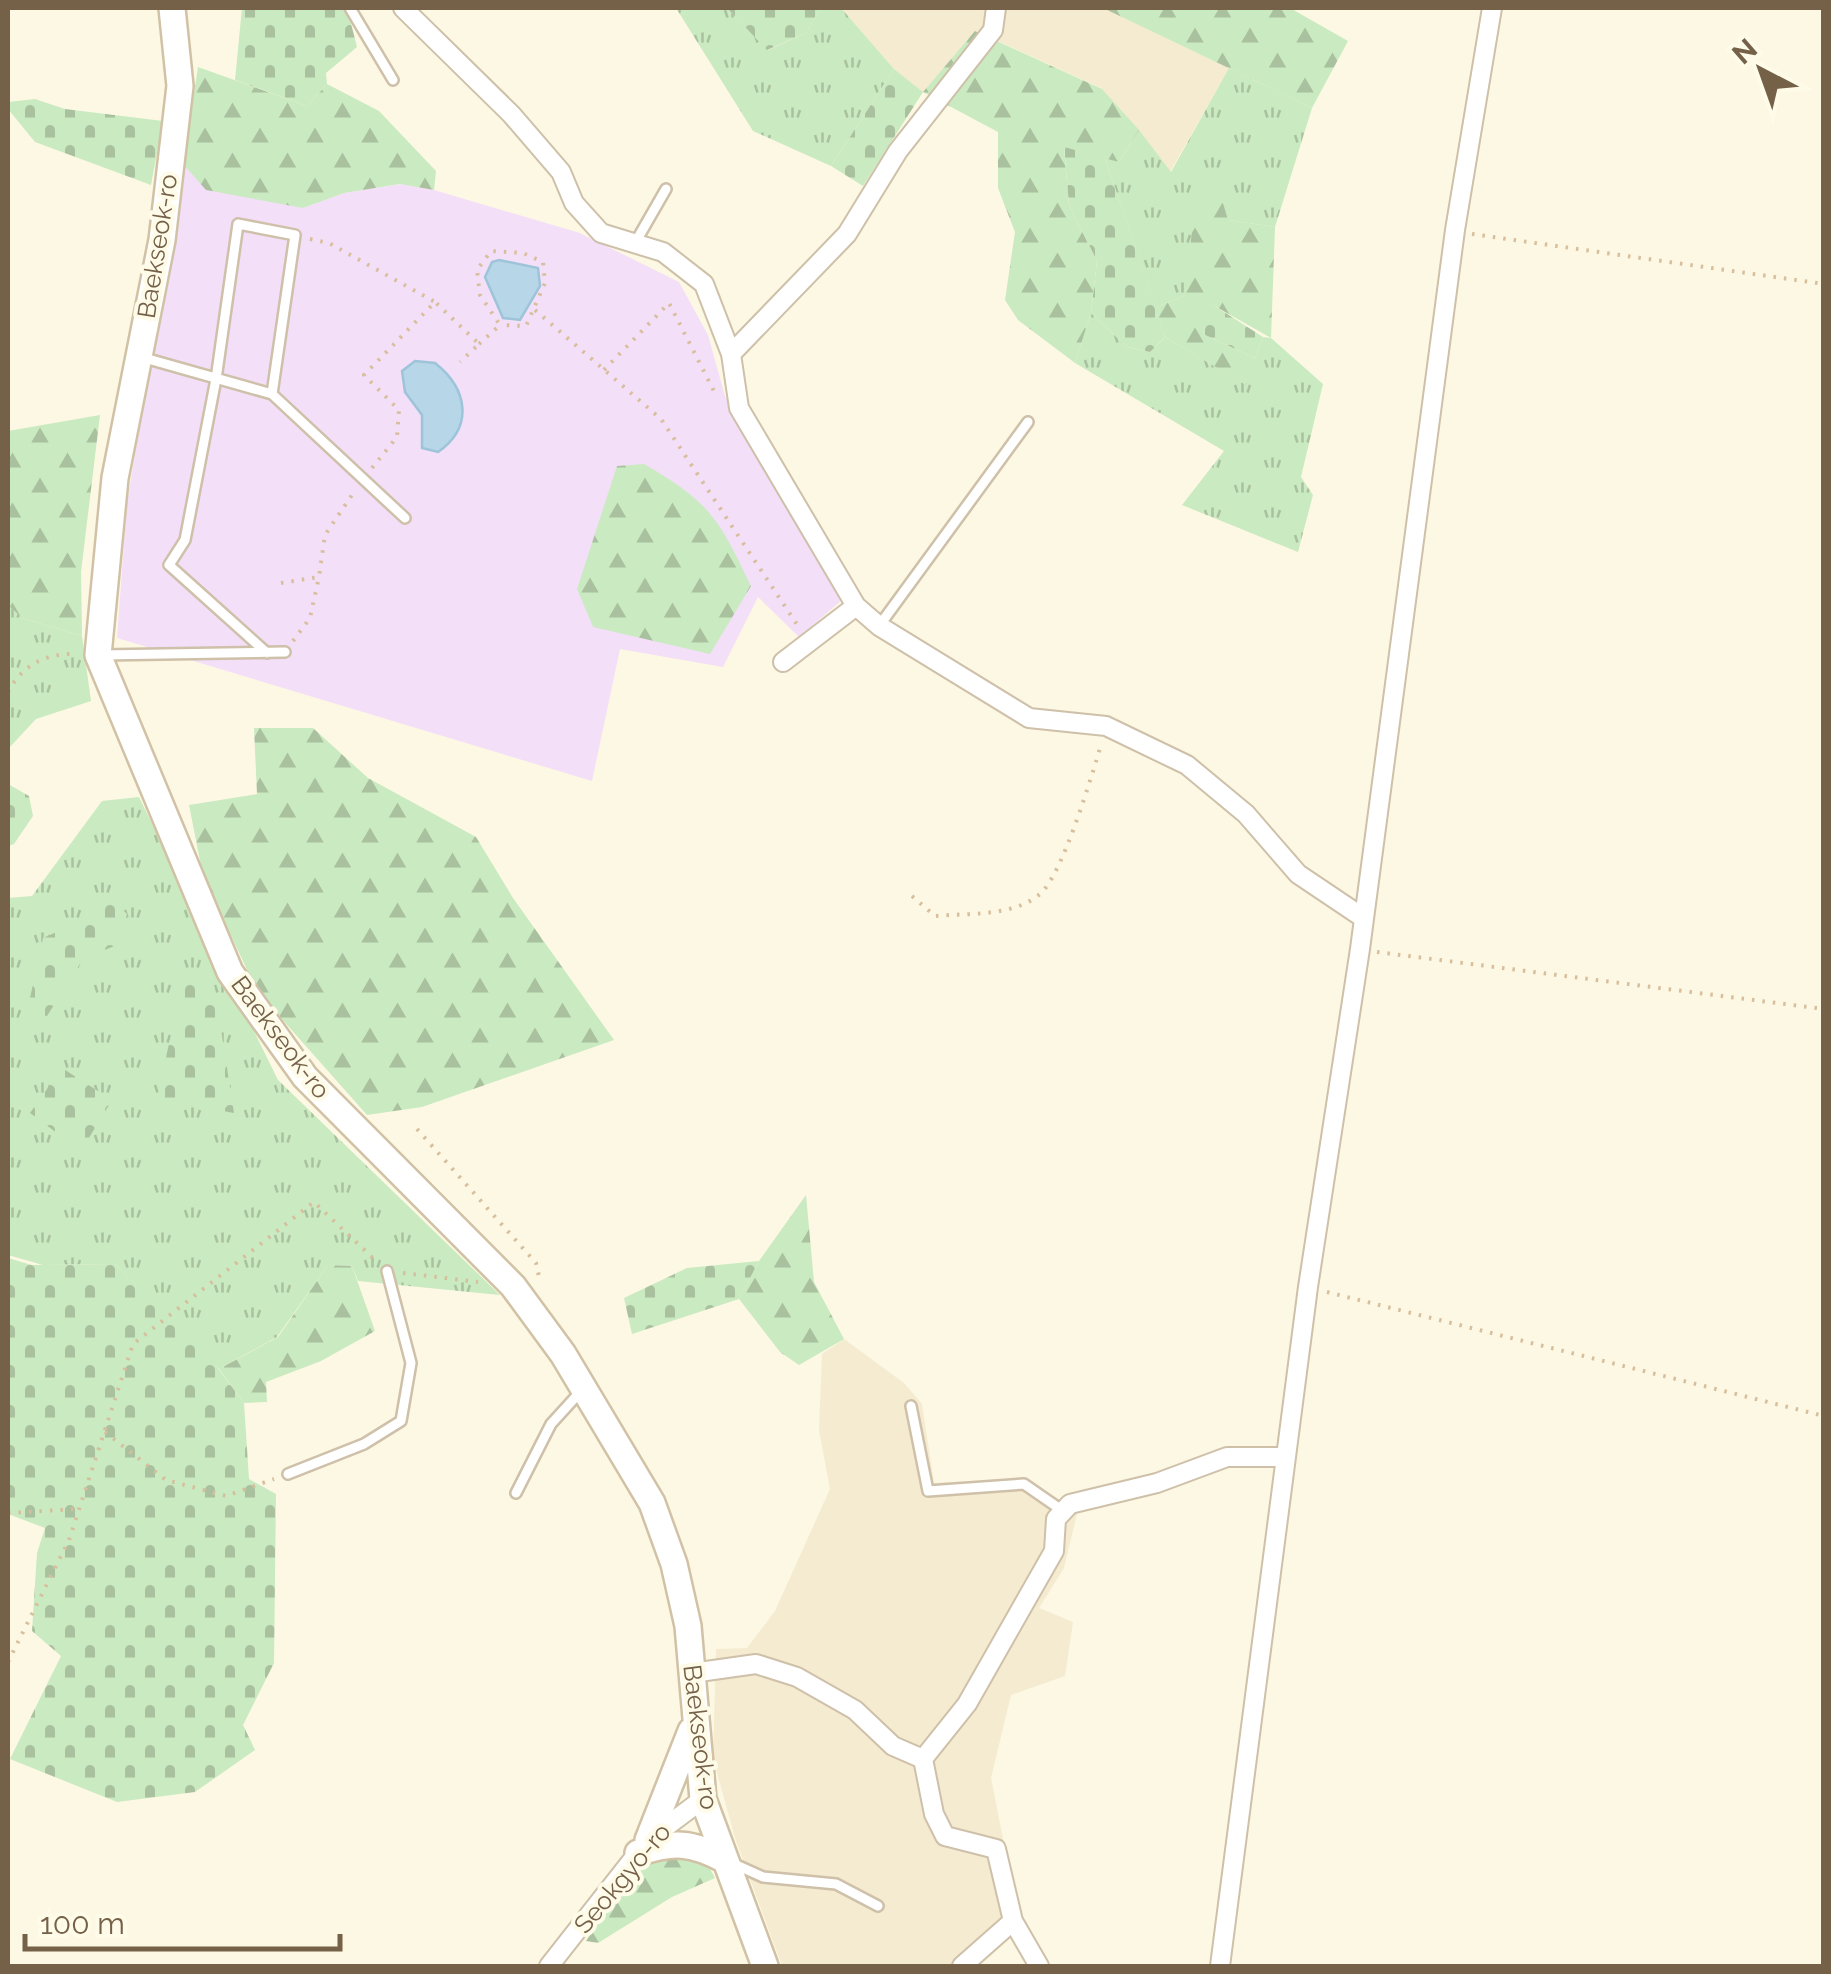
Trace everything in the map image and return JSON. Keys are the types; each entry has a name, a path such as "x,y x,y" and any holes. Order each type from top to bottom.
{"street":[{"name":"Baekseok-ro","path":"172,8 180,86 162,240 115,478 98,655 230,972 305,1077 513,1286 584,1388 652,1504 674,1564 688,1626 703,1799 765,1966"},
{"path":"403,8 511,114 561,172 574,203 601,233 663,252 704,284 731,354 738,408 856,606 880,626 1029,718 1106,726 1186,765 1246,814 1298,874 1362,917"},
{"path":"731,354 846,234 898,151 993,30 996,8"},
{"path":"1220,1966 1308,1287 1360,949 1455,230 1492,8"},
{"path":"783,662 856,606"},
{"path":"1039,1966 1012,1921 996,1848 945,1836 934,1814 923,1760 967,1704 1054,1551 1056,1519 1070,1504 1157,1483 1227,1457 1286,1457"},
{"path":"692,1673 756,1664 796,1678 855,1710 892,1746 923,1760"},
{"path":"643,1847 686,1751 695,1712"},
{"name":"Seokgyo-ro","path":"548,1966 643,1847 703,1799"},
{"path":"643,1847 688,1843 726,1860"},
{"path":"962,1966 1012,1921"}],"lane":[{"path":"350,8 393,80"},
{"path":"635,243 666,189"},
{"path":"267,652 170,565 184,540 216,378 238,224 295,235 272,394"},
{"path":"138,356 272,394 405,518"},
{"path":"880,626 1028,422"},
{"path":"98,655 286,652"},
{"path":"288,1474 364,1444 400,1421 411,1363 388,1271"},
{"path":"516,1493 551,1424 584,1388"},
{"path":"911,1406 928,1491 1024,1484 1064,1511"},
{"path":"726,1860 763,1877 836,1884 878,1906"}],"path":[{"path":"1455,230 1824,284"},
{"path":"295,235 329,243 435,302 479,344"},
{"path":"460,362 500,325 526,326 545,283 543,262 524,253 491,251 477,270 480,295 500,325"},
{"path":"286,652 310,618 325,535 397,437 399,410 364,376 435,302"},
{"path":"604,370 668,303 725,412"},
{"path":"534,310 660,419 799,627 810,619"},
{"path":"281,583 319,577"},
{"path":"8,692 17,674 53,654 98,655"},
{"path":"912,896 936,916 1004,910 1041,894 1078,820 1106,726"},
{"path":"1360,949 1824,1009"},
{"path":"418,1129 536,1263 544,1296"},
{"path":"8,1662 70,1540 76,1509 133,1344 314,1202 388,1271 513,1286"},
{"path":"1308,1287 1824,1416"},
{"path":"104,1430 166,1480 226,1496 288,1474"},
{"path":"8,1513 76,1509"}],"shaded area":[{"path":"841,8 1103,8 1229,68 1170,172 1101,88 976,31 923,92 894,69"},
{"path":"183,164 303,208 344,193 401,184 434,190 580,233 679,282 708,335 725,396 842,600 799,637 758,597 723,667 620,649 592,781 117,638 127,503"},
{"path":"844,1339 904,1383 922,1404 934,1483 1021,1478 1077,1514 1064,1568 1039,1608 1073,1622 1065,1676 1011,1695 991,1778 1016,1905 970,1966 782,1966 735,1838 713,1758 716,1649 747,1648 775,1611 830,1489 819,1430 822,1354"}],"green space":[{"path":"242,8 347,8 357,47 326,73 327,84 307,106 235,80"},
{"path":"676,8 727,8 768,50 806,33 821,8 841,8 894,69 831,166 753,131"},
{"path":"727,8 821,8 806,33 767,50"},
{"path":"1103,8 1290,8 1348,41 1312,108"},
{"path":"975,31 1102,89 1139,130 1119,162 1064,148 1069,205 1097,261 1091,313 1075,363 1018,320 1005,300 1015,232 998,188 998,132 923,92"},
{"path":"198,67 307,106 327,84 379,111 436,171 434,190 400,184 344,193 303,208 206,190 183,164"},
{"path":"1229,68 1312,108 1275,227 1228,220 1185,295 1155,308 1105,158 1119,162 1139,130 1171,172"},
{"path":"894,69 923,92 863,186 831,166"},
{"path":"35,99 65,109 163,121 151,185 35,142 8,109 8,102"},
{"path":"1064,147 1105,158 1165,337 1150,352 1127,347 1091,313 1097,261 1069,205"},
{"path":"1196,194 1223,203 1228,220 1275,227 1271,338 1211,304 1203,334 1255,358 1246,385 1165,337 1155,308 1185,295"},
{"path":"1210,303 1263,337 1255,358 1203,334"},
{"path":"1091,313 1127,347 1150,352 1165,337 1245,384 1263,337 1271,338 1323,384 1301,477 1313,495 1298,552 1182,505 1224,451 1075,363"},
{"path":"100,415 81,572 82,636 22,618 8,605 8,431"},
{"path":"644,464 684,490 710,514 751,586 710,654 593,627 577,589 617,466"},
{"path":"8,605 22,618 82,636 91,701 36,719 8,749"},
{"path":"254,728 313,728 368,778 476,837 513,898 614,1040 422,1107 367,1115 257,991 203,876 189,805 257,794"},
{"path":"8,784 29,796 33,816 14,844 8,846"},
{"path":"139,797 278,1080 500,1295 358,1281 352,1266 328,1265 277,1337 219,1369 115,1264 43,1265 8,1255 8,898 32,896 102,801"},
{"path":"105,893 127,914 119,944 83,959 47,1016 27,1012 43,938 84,920"},
{"path":"213,978 234,1113 157,1099 182,984"},
{"path":"62,1068 112,1100 81,1151 30,1113"},
{"path":"806,1195 814,1282 844,1339 799,1365 780,1352 739,1299 759,1261"},
{"path":"8,1258 32,1265 115,1264 211,1359 244,1403 249,1479 276,1494 274,1663 243,1725 255,1750 195,1792 117,1802 10,1759 61,1656 32,1631 37,1553 45,1528 8,1514"},
{"path":"759,1261 739,1299 632,1334 624,1298 687,1268"},
{"path":"328,1265 352,1266 375,1331 321,1361 266,1382 267,1402 244,1403 219,1369 278,1337"},
{"path":"682,1849 706,1861 715,1878 672,1897 598,1943 586,1941 640,1859"}],"water":[{"path":"492,262 538,268 540,286 520,320 503,318 485,277"},
{"path":"415,361 435,363 460,396 462,420 450,442 438,452 422,448 422,415 405,392 402,371"}]}
